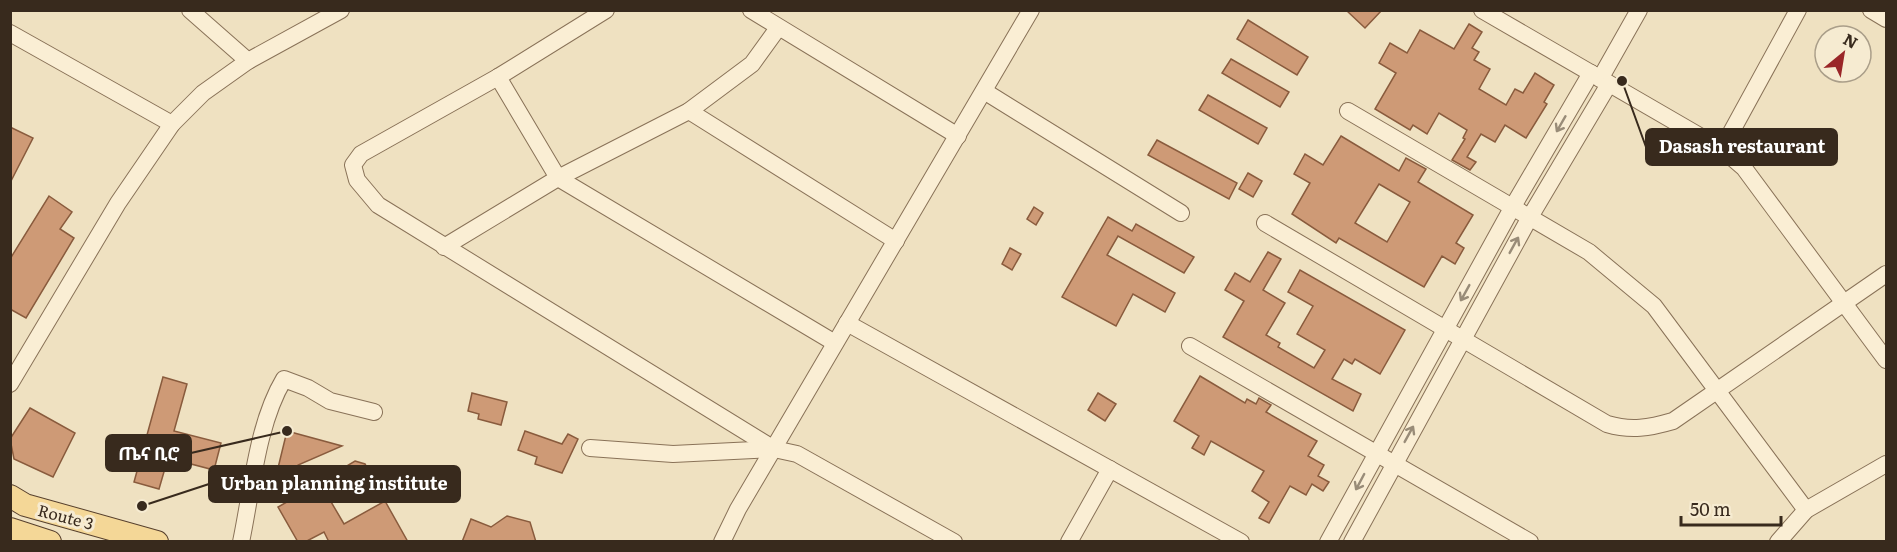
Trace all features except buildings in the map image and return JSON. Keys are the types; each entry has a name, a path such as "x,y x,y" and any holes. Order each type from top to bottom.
{"main road":[{"name":"Route 3","path":"10,496 25,505 158,542"},
{"path":"10,529 50,542"}],"street":[{"path":"190,10 248,61"},
{"path":"606,10 498,77 361,154 353,165 357,180 378,205 774,449"},
{"path":"751,10 958,136"},
{"path":"722,542 738,508 1031,10"},
{"path":"1352,542 1461,339 1530,217 1600,78 1639,10"},
{"path":"1722,149 1798,10"},
{"path":"1871,10 1887,19"},
{"path":"10,384 117,202 172,124 203,93 248,61 335,12"},
{"path":"1490,13 1722,149 1744,168 1760,186 1887,360"},
{"path":"444,247 558,178 689,111 752,64 778,28"},
{"path":"10,33 172,124"},
{"path":"498,77 558,178 835,343"},
{"path":"1328,542 1512,208 1600,78"},
{"path":"984,91 1181,213"},
{"path":"689,111 896,241"},
{"path":"1348,111 1589,252 1654,306 1806,510"},
{"path":"1265,223 1444,331 1607,424 1626,429 1647,429 1673,422 1887,274"},
{"path":"847,323 1241,542"},
{"path":"1190,346 1530,542"},
{"path":"241,542 265,425 274,396 284,379 308,388 330,401 374,412"},
{"path":"590,448 673,454 774,449 797,454 954,542"},
{"path":"1778,542 1806,510 1887,464"},
{"path":"1069,542 1110,469"}],"place":[{"name":"Dasash restaurant","path":"1622,81"},
{"name":"ጤና ቢሮ","path":"287,431"},
{"name":"Urban planning institute","path":"142,506"}]}
